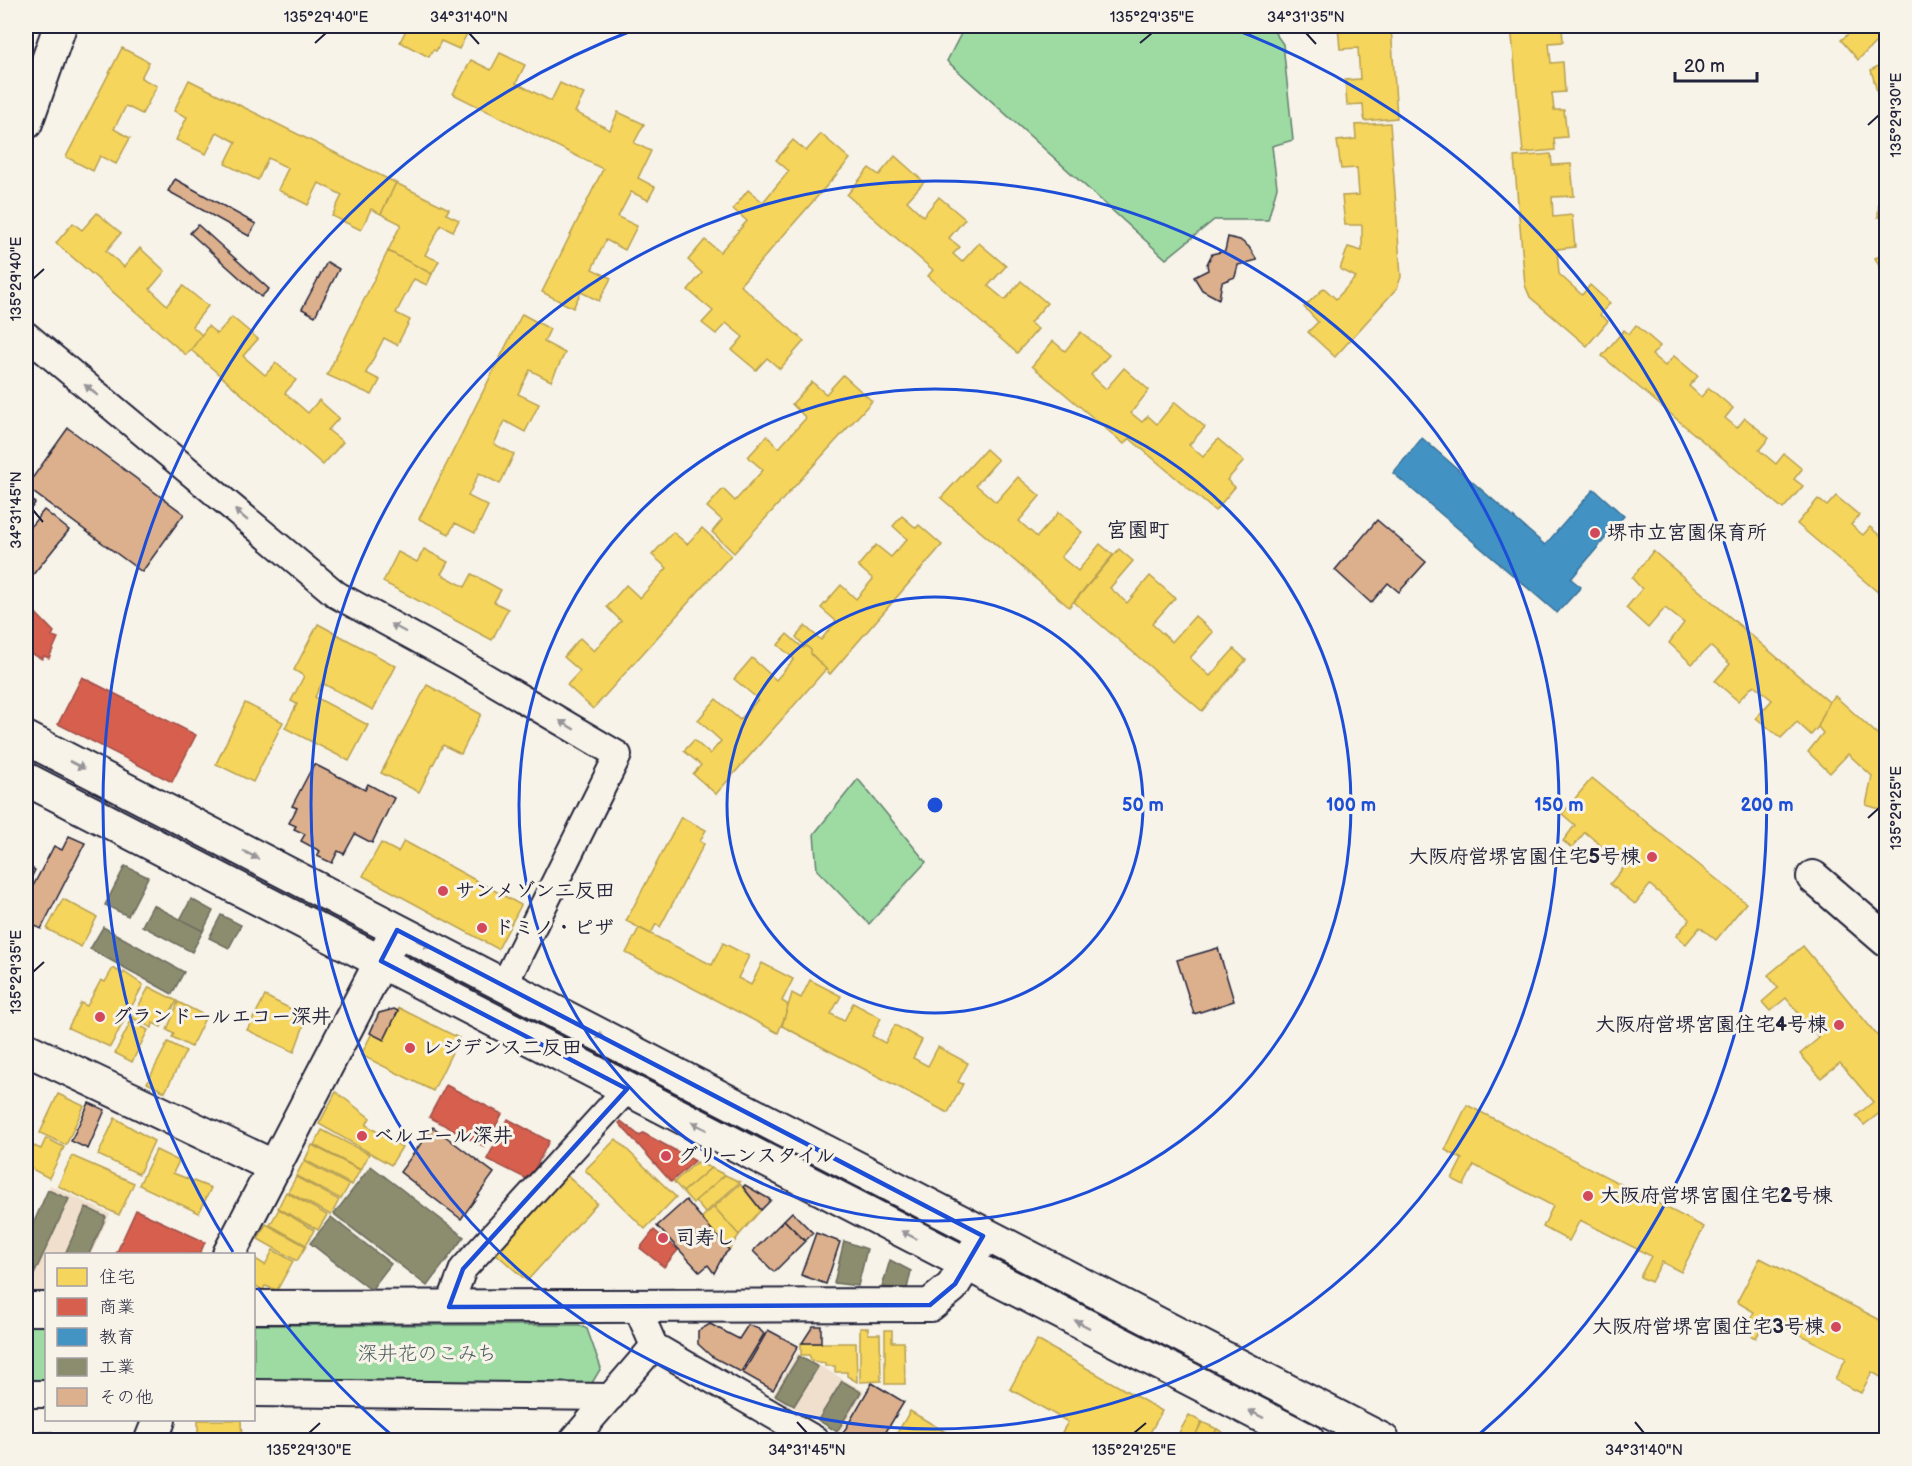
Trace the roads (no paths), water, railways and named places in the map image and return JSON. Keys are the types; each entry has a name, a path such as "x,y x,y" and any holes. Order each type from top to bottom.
{"street":[{"path":"26,123 60,26"},
{"path":"26,335 337,595 459,661 618,755 504,985"},
{"path":"26,738 983,1236 1383,1440"},
{"path":"26,778 1298,1438"},
{"path":"1813,876 1887,940"},
{"path":"230,1253 396,930"},
{"path":"26,1049 275,1167"},
{"path":"449,1307 463,1269 627,1089"},
{"path":"255,1307 930,1305 952,1287 968,1265 983,1236"},
{"path":"637,1307 654,1346 816,1440"},
{"path":"26,1309 45,1309"},
{"path":"587,1435 611,1397 654,1346"},
{"path":"255,1393 611,1397"},
{"path":"26,1394 45,1394"},
{"path":"151,1440 158,1421"}],"place":[{"name":"堺市立宮園保育所","path":"1595,533"},
{"name":"大阪府営堺宮園住宅5号棟","path":"1652,857"},
{"name":"サンメゾン二反田","path":"443,891"},
{"name":"ドミノ・ピザ","path":"482,928"},
{"name":"グランドールエコー深井","path":"100,1017"},
{"name":"大阪府営堺宮園住宅4号棟","path":"1839,1025"},
{"name":"レジデンス二反田","path":"410,1048"},
{"name":"ベルエール深井","path":"362,1136"},
{"name":"グリーンスタイル","path":"666,1156"},
{"name":"大阪府営堺宮園住宅2号棟","path":"1588,1196"},
{"name":"司寿し","path":"663,1238"},
{"name":"大阪府営堺宮園住宅3号棟","path":"1836,1327"}],"district":[{"name":"宮園町","path":"1138,530"}],"park label":[{"name":"深井花のこみち","path":"427,1354"}]}
